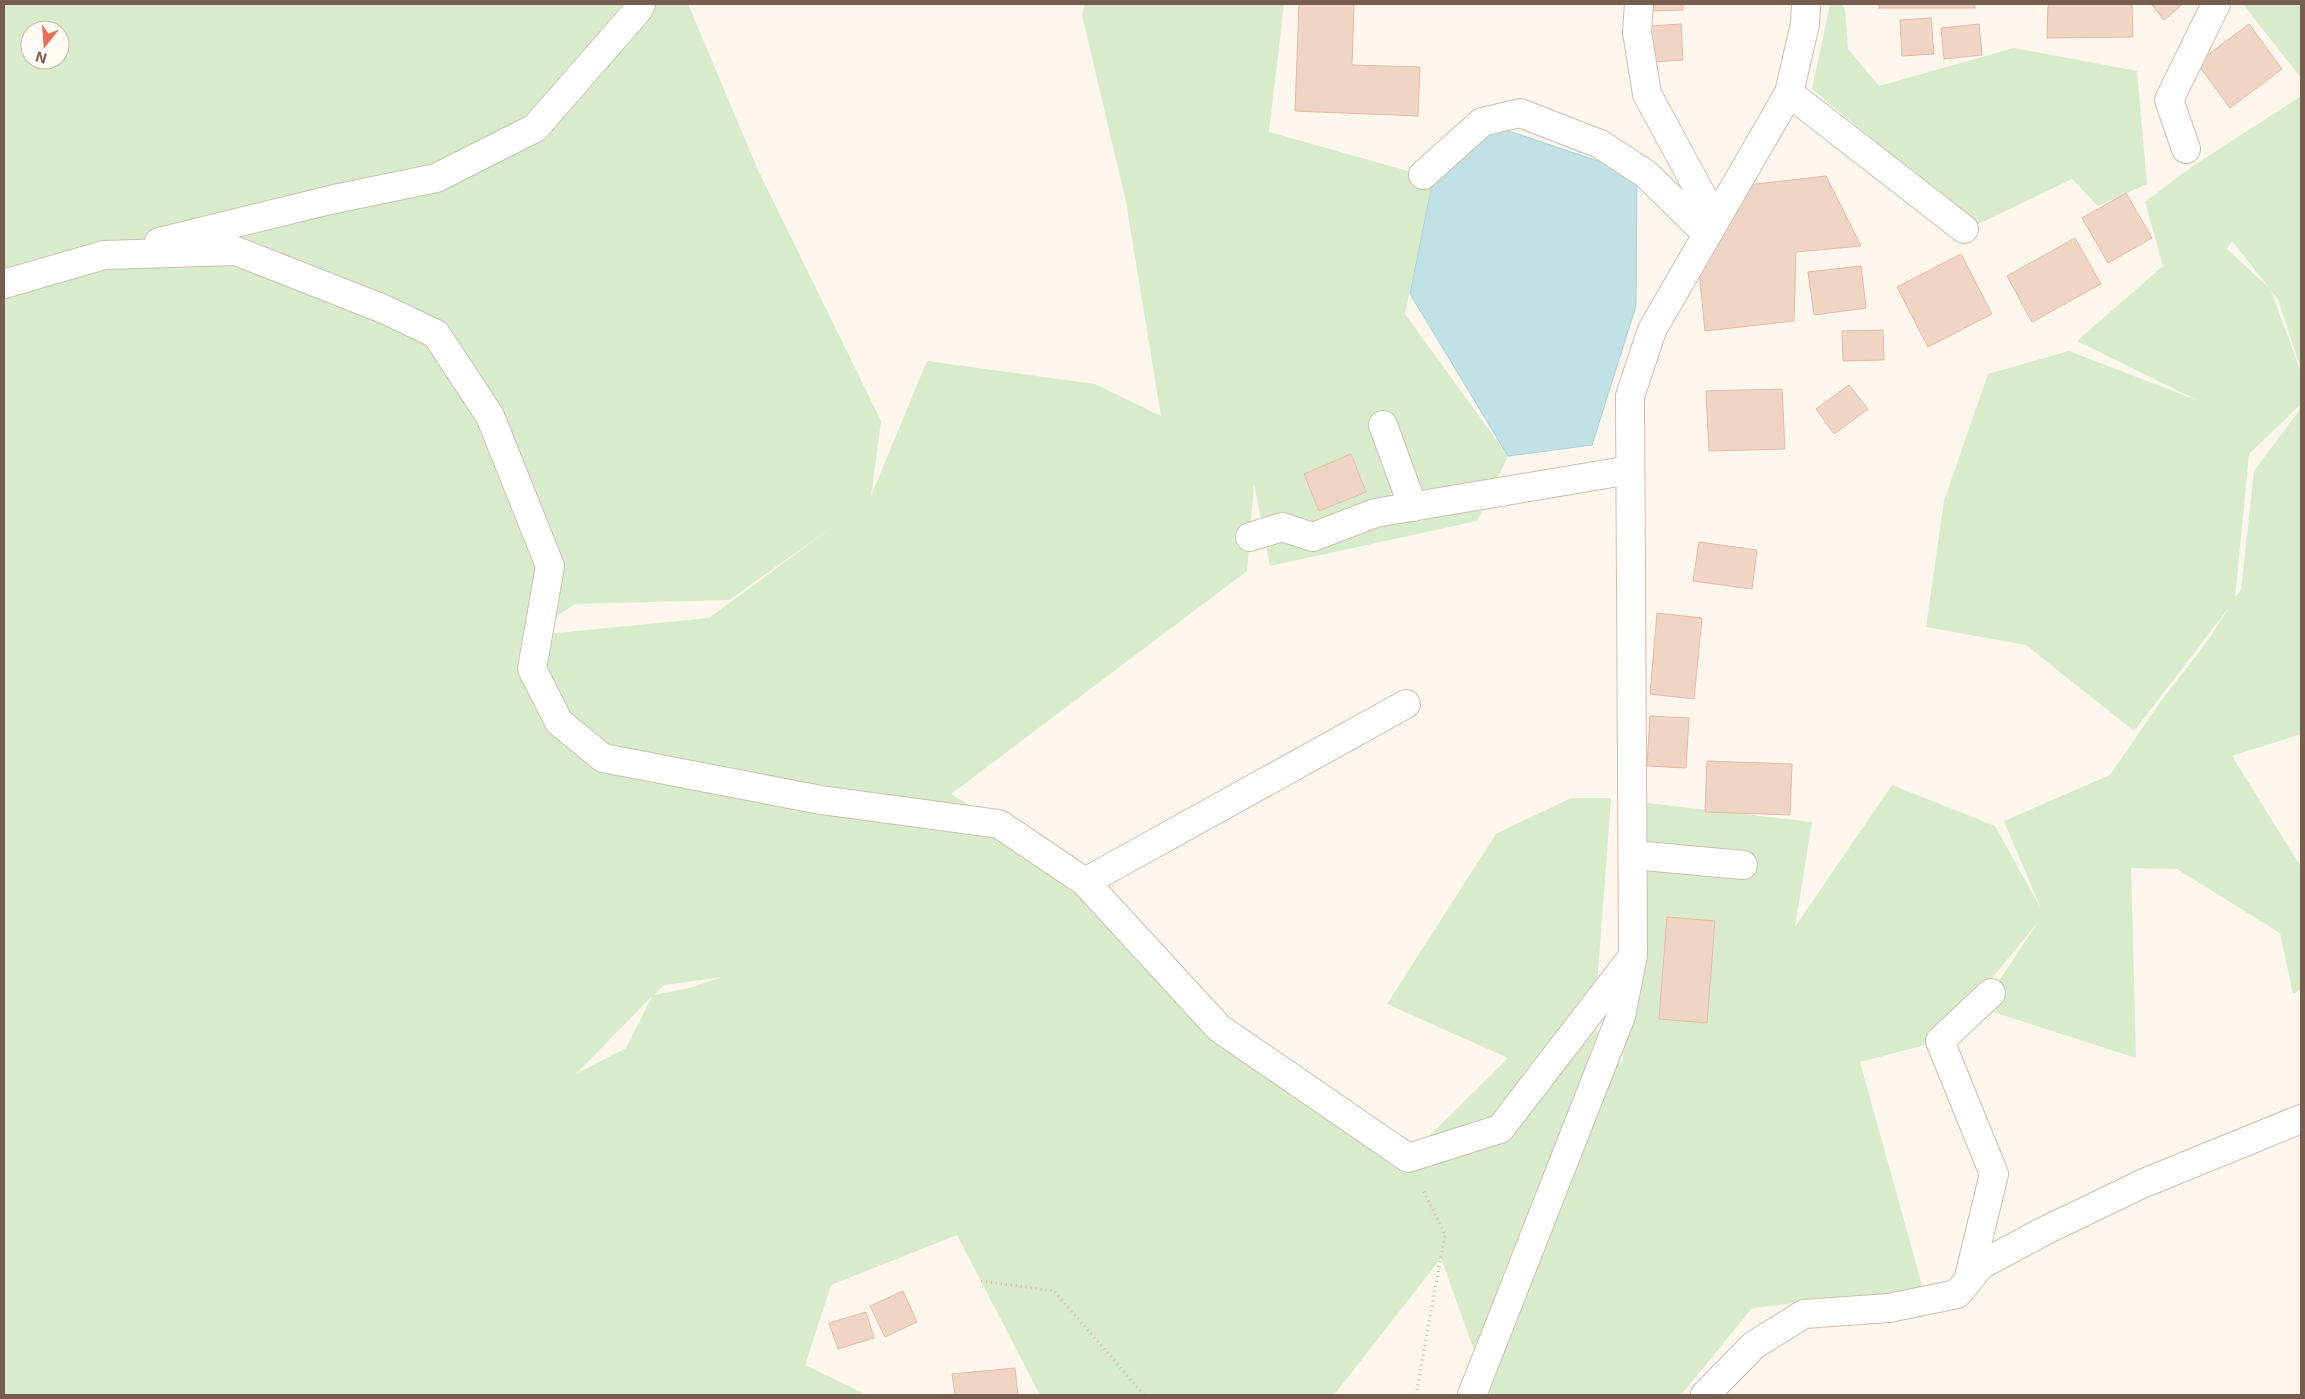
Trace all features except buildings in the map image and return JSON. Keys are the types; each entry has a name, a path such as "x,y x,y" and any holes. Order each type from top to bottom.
{"street":[{"path":"4,284 104,255 330,200 436,178 535,128 638,10 641,4"},
{"path":"1639,4 1637,32 1647,94 1711,227"},
{"path":"1472,1395 1621,1016 1634,955 1630,396 1652,330 1789,93 1804,24 1806,4"},
{"path":"2186,149 2169,100 2216,4"},
{"path":"1789,93 1964,229"},
{"path":"1422,175 1482,122 1520,113 1600,144 1646,174 1711,227"},
{"path":"104,255 236,251 386,310 436,334 490,416 550,566 532,669 559,722 603,758 821,800 1000,824 1085,882 1219,1028 1408,1158 1500,1129 1634,955"},
{"path":"1383,425 1414,507"},
{"path":"1250,537 1282,527 1313,537 1375,513 1630,470"},
{"path":"1085,882 1406,704"},
{"path":"1633,855 1743,865"},
{"path":"1968,1281 1994,1174 1940,1040 1991,993"},
{"path":"1705,1395 1754,1345 1804,1314 1889,1308 1957,1294 1981,1265 2044,1231 2144,1183 2301,1120"}],"path":[{"path":"1408,1158 1444,1234 1416,1395"},
{"path":"981,1281 1054,1291 1144,1395"}],"green space":[{"path":"4,4 688,4 757,168 881,421 871,496 927,361 1095,384 1161,416 1126,202 1082,15 1085,4 1284,4 1269,132 1433,178 1405,314 1508,456 1477,521 1270,566 1254,483 1247,571 951,794 989,817 1399,1166 1508,1058 1387,1004 1496,834 1571,798 1611,798 1594,1027 1622,1065 1642,894 1647,803 1812,822 1795,927 1892,785 1995,826 2041,909 2004,821 2110,775 2161,701 2207,642 2230,606 2134,731 2026,645 1926,627 1944,501 1988,374 2069,351 2199,401 2077,341 2163,266 2145,202 2193,166 2301,96 2301,369 2278,299 2271,291 2301,372 2301,404 2249,454 2235,597 2241,590 2254,471 2301,408 2301,734 2232,756 2301,867 2301,989 2293,994 2280,933 2177,869 2131,868 2136,1058 1981,1008 2039,921 1940,1041 1860,1062 1923,1289 1752,1308 1681,1395 1490,1395 1441,1258 1334,1395 1040,1395 957,1235 831,1285 805,1365 863,1393 857,1395 4,1395","holes":["2232,241 2267,285 2267,286 2227,249","835,525 709,618 526,636 575,604 729,600","722,977 690,988 654,995 664,985","651,997 626,1048 576,1074"]},
{"path":"1830,4 1841,4 1845,9 1848,49 1879,86 2014,48 2137,71 2147,184 2098,206 2072,179 1976,225 1812,89"},
{"path":"2243,4 2301,4 2301,78"}],"water":[{"path":"1482,122 1637,174 1636,306 1592,445 1508,456 1410,294 1433,179"}]}
